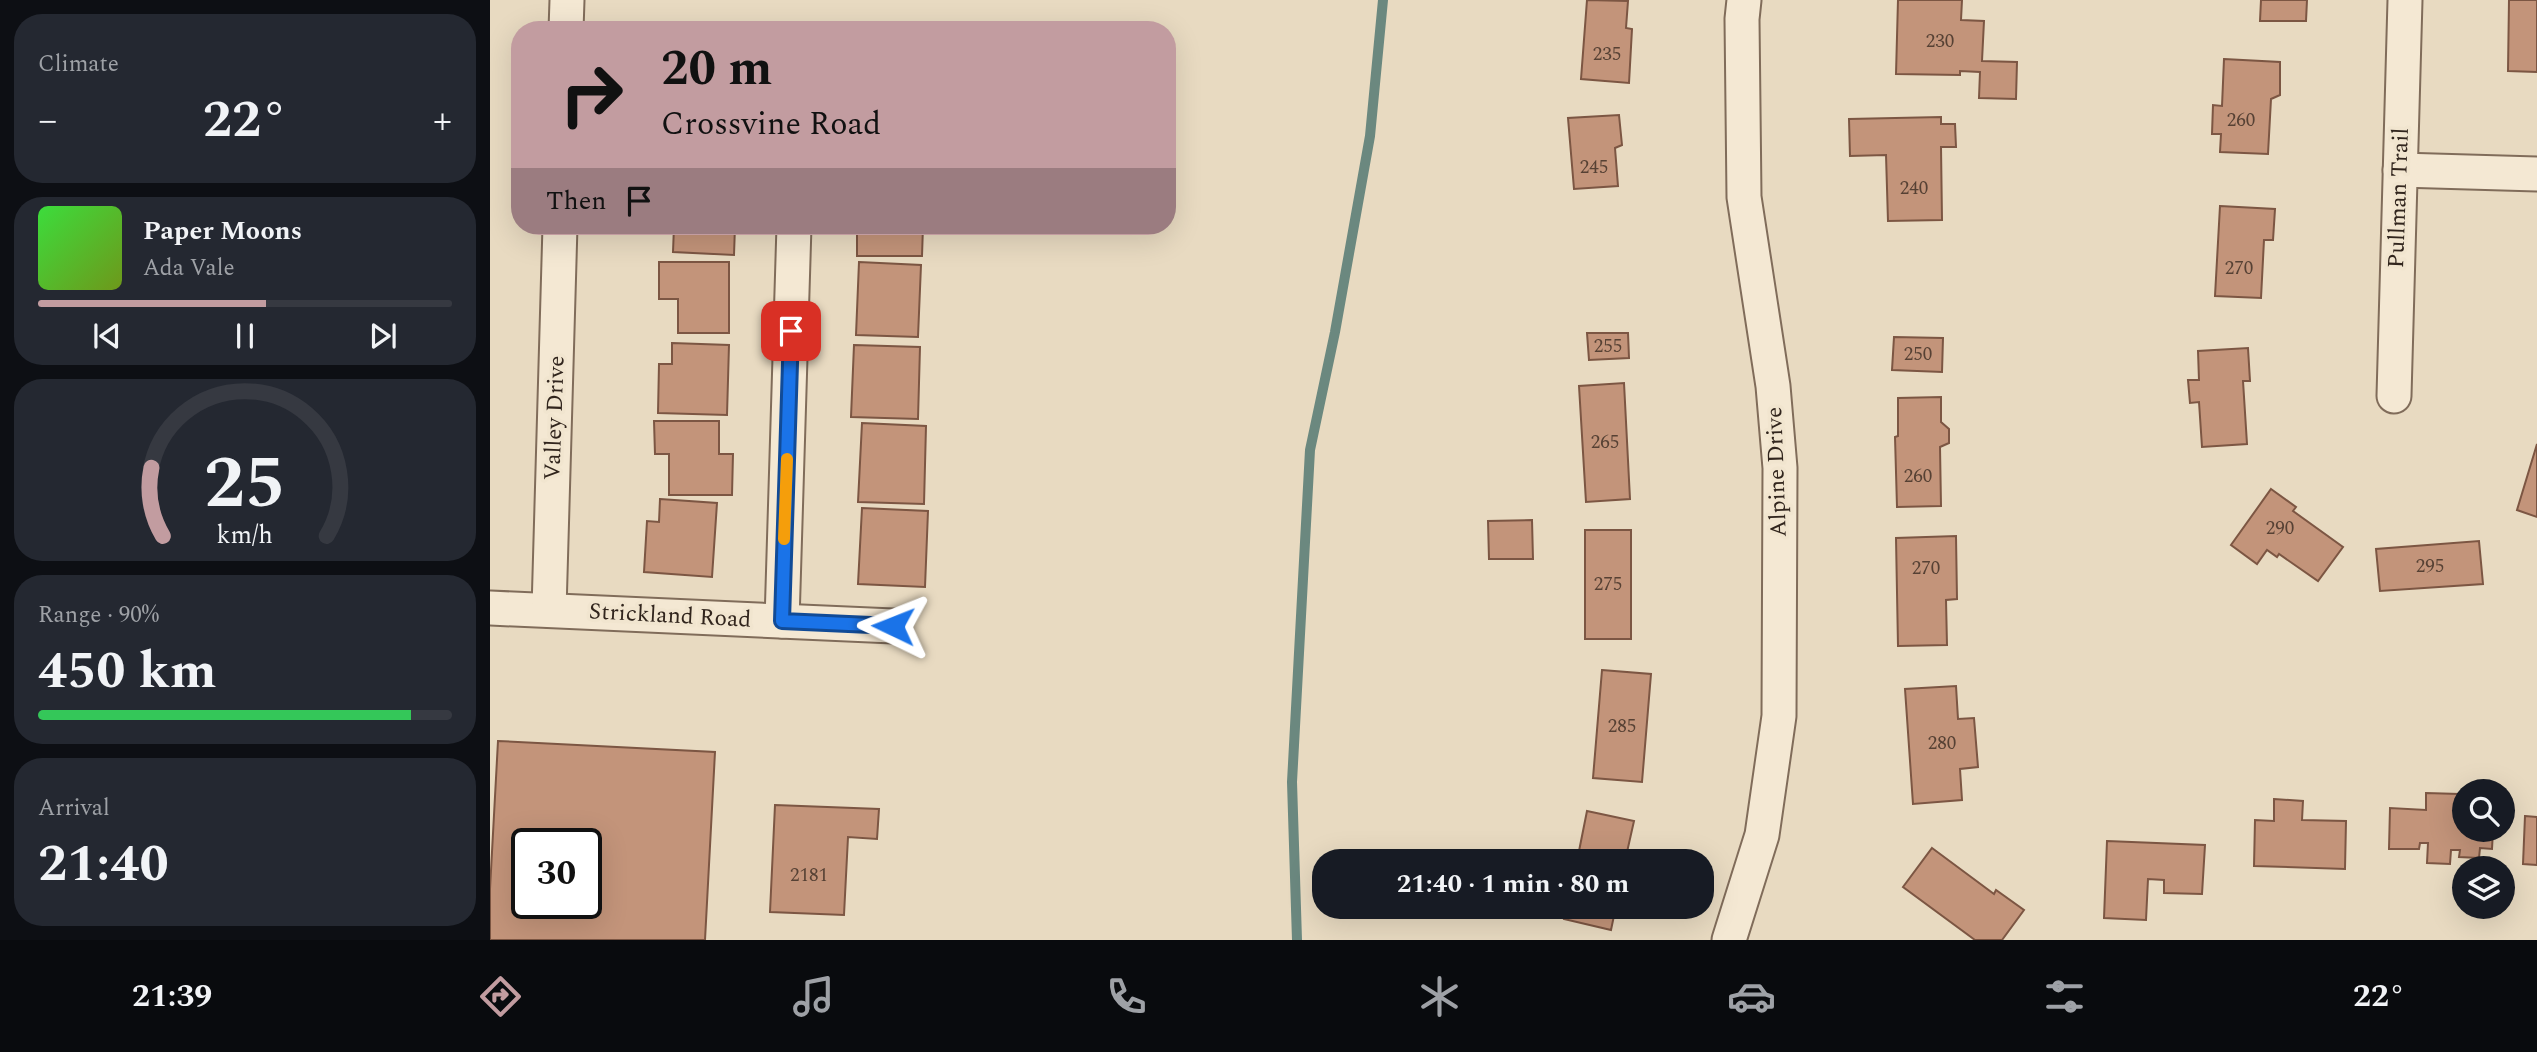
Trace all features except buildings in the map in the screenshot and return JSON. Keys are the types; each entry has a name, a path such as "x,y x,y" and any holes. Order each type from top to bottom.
{"street":[{"path":"566,21 567,0"},
{"name":"Alpine Drive","path":"1730,940 1762,835 1779,716 1780,468 1773,386 1744,197 1744,0"},
{"name":"Pullman Trail","path":"2394,396 2405,0"},
{"path":"2400,170 2537,174"},
{"name":"Valley Drive","path":"549,610 561,235"},
{"path":"782,621 794,235"},
{"name":"Strickland Road","path":"490,608 893,626"}],"waterway":[{"path":"1297,940 1292,782 1310,450 1335,332 1370,136 1383,0"}],"slow traffic":[{"path":"784,539 787,459"}],"route":[{"path":"791,331 782,621 893,626"}]}
